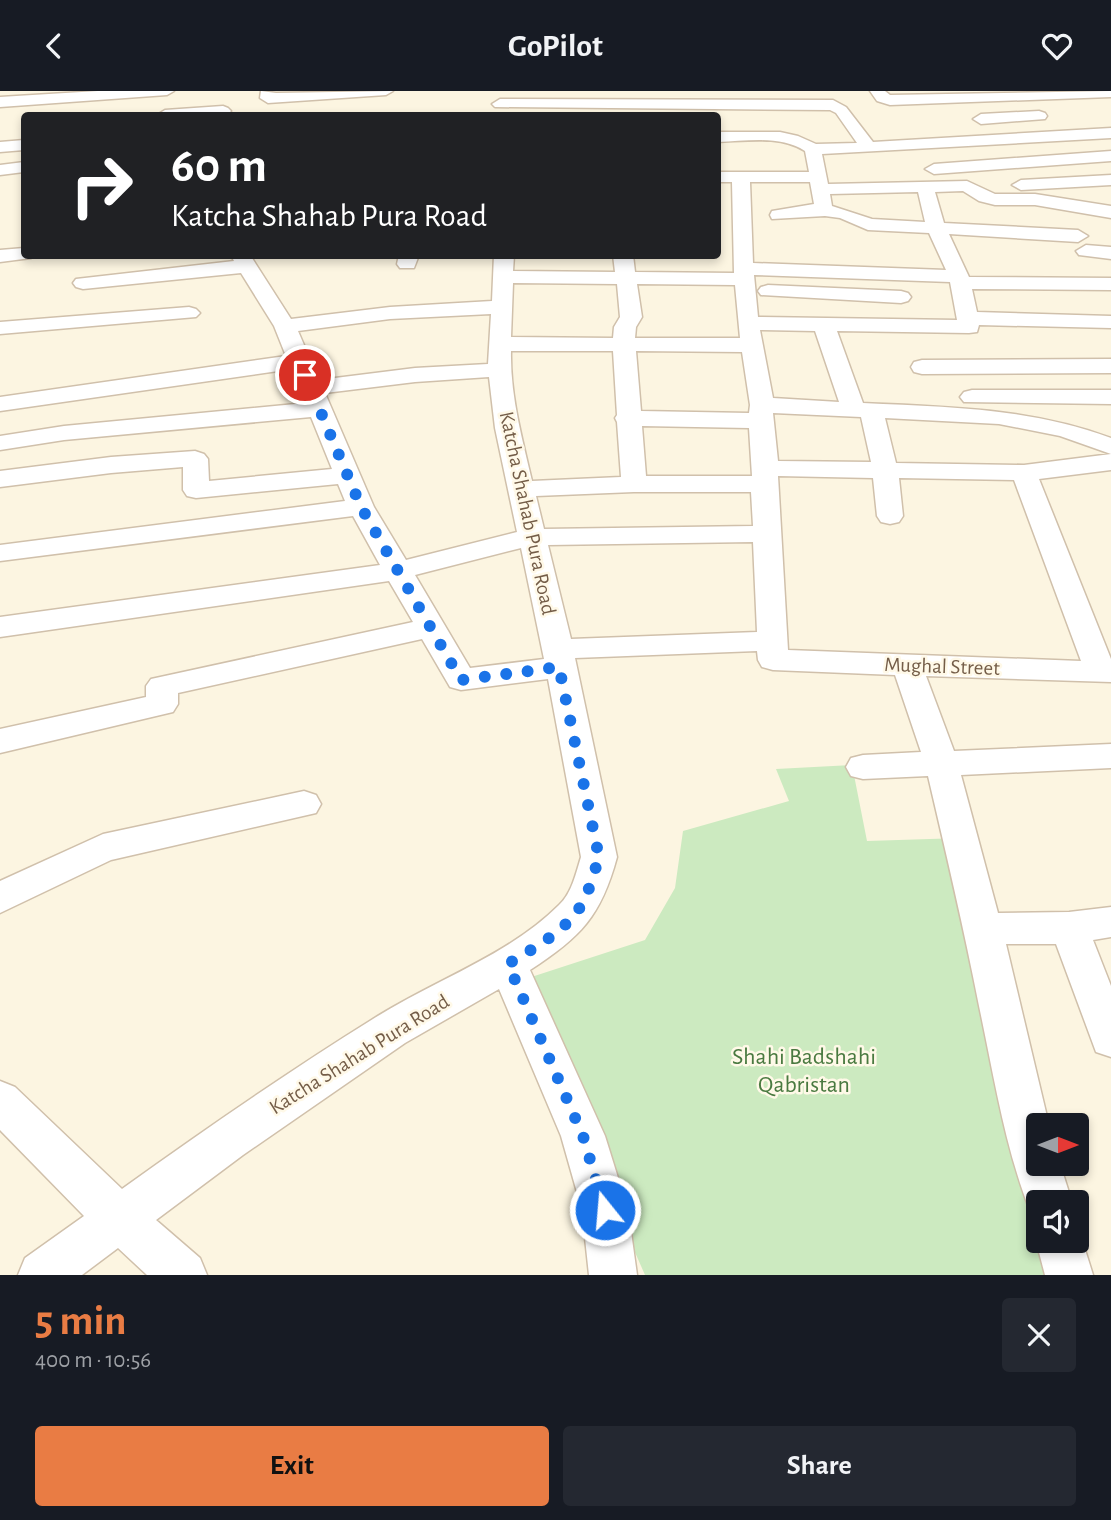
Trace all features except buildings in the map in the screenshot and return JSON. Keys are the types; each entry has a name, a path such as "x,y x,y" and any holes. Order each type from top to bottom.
{"street":[{"path":"0,102 33,96 167,91"},
{"path":"222,112 231,91"},
{"path":"877,91 882,98 890,100 1111,92"},
{"path":"268,95 387,96"},
{"path":"499,104 646,104 687,110 871,115 901,112"},
{"path":"301,111 368,109"},
{"path":"844,114 868,147"},
{"path":"1006,140 974,119 1056,115"},
{"path":"787,155 868,147 1111,134"},
{"path":"721,137 776,137 804,141 814,152 824,209"},
{"path":"0,147 21,145"},
{"path":"721,177 818,183 923,178 1111,156"},
{"path":"0,170 21,167"},
{"path":"741,177 744,272 749,333 761,413 769,534 772,651"},
{"path":"923,178 967,186 1111,180"},
{"path":"923,178 937,227 961,280 968,323"},
{"path":"967,186 982,198 1045,201 1082,235 1110,284"},
{"path":"1082,235 1111,205"},
{"path":"779,215 824,209 850,215 868,224 1082,235 1111,212"},
{"path":"1027,264 1082,235 1111,224"},
{"path":"721,252 744,272 901,297"},
{"path":"0,256 21,254"},
{"path":"624,259 631,317 625,336 627,418 634,484"},
{"path":"0,741 162,704 162,686 431,628 361,507 285,326 243,261 83,283"},
{"path":"0,443 315,398 415,375 501,313 626,279 744,272 1110,284"},
{"path":"0,328 189,313"},
{"path":"285,326 390,313 501,313 625,336 749,333 824,325 1111,322"},
{"name":"Katcha Shahab Pura Road","path":"42,1275 227,1140 390,1030 508,964 545,940 575,914 591,885 599,857 559,658 507,428 501,313"},
{"path":"824,325 862,409 885,469 890,516"},
{"path":"901,326 922,367 947,406 1066,431 1111,447"},
{"path":"0,404 300,362"},
{"path":"922,367 1111,366"},
{"path":"627,418 1111,397"},
{"path":"0,479 111,465 195,459 196,490 348,475"},
{"path":"520,489 885,469 1024,473 1111,462"},
{"path":"1024,473 1105,671"},
{"path":"0,553 361,507"},
{"path":"0,627 398,571 532,537 769,534"},
{"name":"Mughal Street","path":"431,628 461,680 559,658 772,651 907,665 1105,671"},
{"path":"907,665 942,765 983,929 1021,1105 1046,1190"},
{"path":"863,767 1111,756"},
{"path":"0,898 103,848 304,804"},
{"path":"983,929 1069,928 1111,922"},
{"path":"1069,928 1111,1038"},
{"path":"508,964 583,1136 605,1210 613,1275"},
{"path":"0,1101 119,1218 183,1275"},
{"path":"1063,1253 1069,1275"}],"green space":[{"name":"Shahi Badshahi Qabristan","path":"852,765 867,841 961,838 1026,1122 1026,1176 1041,1176 1046,1190 1026,1190 1026,1253 1063,1253 1069,1275 645,1275 516,982 645,940 675,888 683,831 789,801 776,769"}],"route":[{"path":"305,375 361,507 461,680 559,667 599,857 591,885 575,914 545,940 508,964 583,1136 605,1210"}]}
